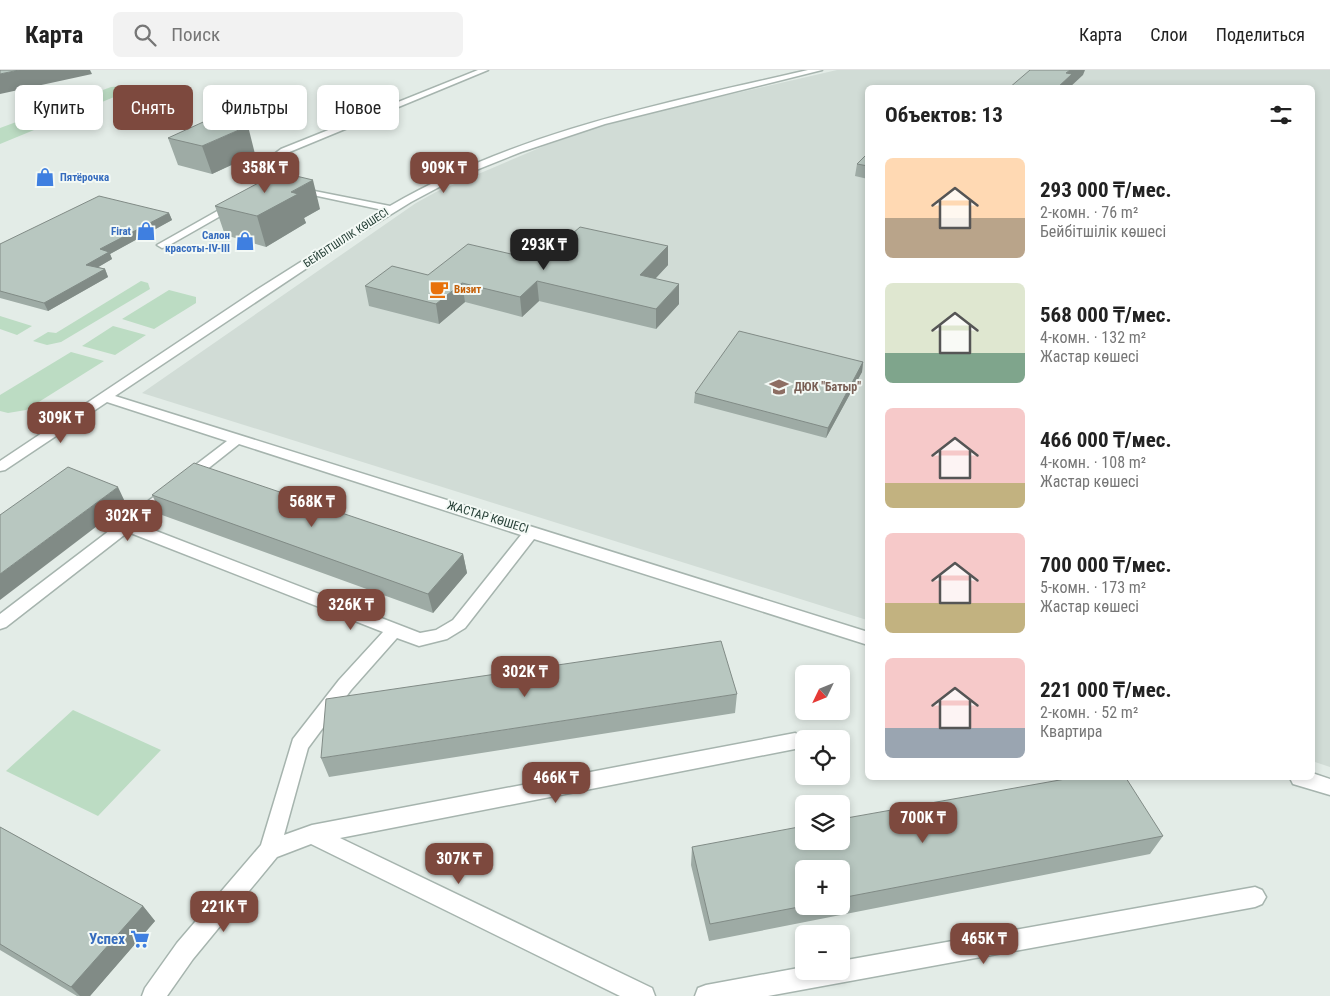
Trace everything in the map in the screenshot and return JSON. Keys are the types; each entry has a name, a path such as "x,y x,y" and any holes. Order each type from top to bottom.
{"street":[{"path":"390,209 280,186 263,175 268,163 284,151 484,70"},
{"name":"БЕЙБІТШІЛІК КӨШЕСІ","path":"0,467 390,209 476,166 584,126 689,99 818,70"},
{"path":"162,244 250,195 280,186"},
{"name":"ЖАСТАР КӨШЕСІ","path":"107,398 532,531 865,638"},
{"path":"0,623 238,440"},
{"path":"125,525 419,640 441,635 459,624 532,531"},
{"path":"153,996 185,951 270,850 300,744 346,685 394,630"},
{"path":"270,850 312,834 794,741"},
{"path":"1307,780 1330,787"},
{"path":"312,834 644,996"},
{"path":"706,996 1255,897"}],"shaded area":[{"path":"837,70 1330,70 1330,767 1315,762 1315,85 865,85 865,619 142,393 416,203 436,192 544,146 640,115"}],"green space":[{"path":"113,87 113,97 103,102 103,90"},
{"path":"15,122 15,130 34,130 0,144 0,128"},
{"path":"141,281 148,283 150,289 61,342 47,345 33,341 48,332 56,333"},
{"path":"169,290 196,297 196,303 154,329 122,319"},
{"path":"0,316 32,326 17,335 0,329"},
{"path":"113,326 146,335 115,355 82,346"},
{"path":"71,352 104,361 26,410 8,413 0,411 0,395"},
{"path":"73,710 161,750 98,816 6,771"}],"building":[{"path":"0,70 19,70 0,74"},
{"path":"1030,70 1070,70 1066,73 1072,74 1060,85 1012,85"},
{"path":"203,122 203,130 239,130 202,146 168,138 186,130 193,130 193,127"},
{"path":"865,156 865,165 857,164"},
{"path":"279,172 313,180 291,192 298,194 257,216 215,206"},
{"path":"99,196 169,213 100,249 109,252 86,265 105,269 44,303 0,291 0,244"},
{"path":"580,227 668,246 640,275 679,284 656,309 537,281 520,297 462,283 436,304 365,286 392,266 428,275 468,244 541,261"},
{"name":"ДЮК \"Батыр\"","path":"739,331 863,362 828,428 695,393"},
{"path":"194,463 463,554 428,594 152,495"},
{"path":"68,467 118,487 0,574 0,515"},
{"path":"721,641 737,694 321,758 326,699"},
{"path":"1060,780 1127,780 1163,836 850,896 850,860 795,860 795,908 710,924 692,847 795,828 795,850 850,850 850,817"},
{"path":"0,827 143,906 71,987 0,944"}],"place":[{"name":"Пятёрочка","path":"45,177"},
{"name":"Firat","path":"146,231"},
{"name":"Салон красоты-IV-III","path":"245,241"},
{"name":"Визит","path":"439,289"},
{"name":"ДЮК \"Батыр\"","path":"779,387"},
{"name":"Успех","path":"140,939"}]}
